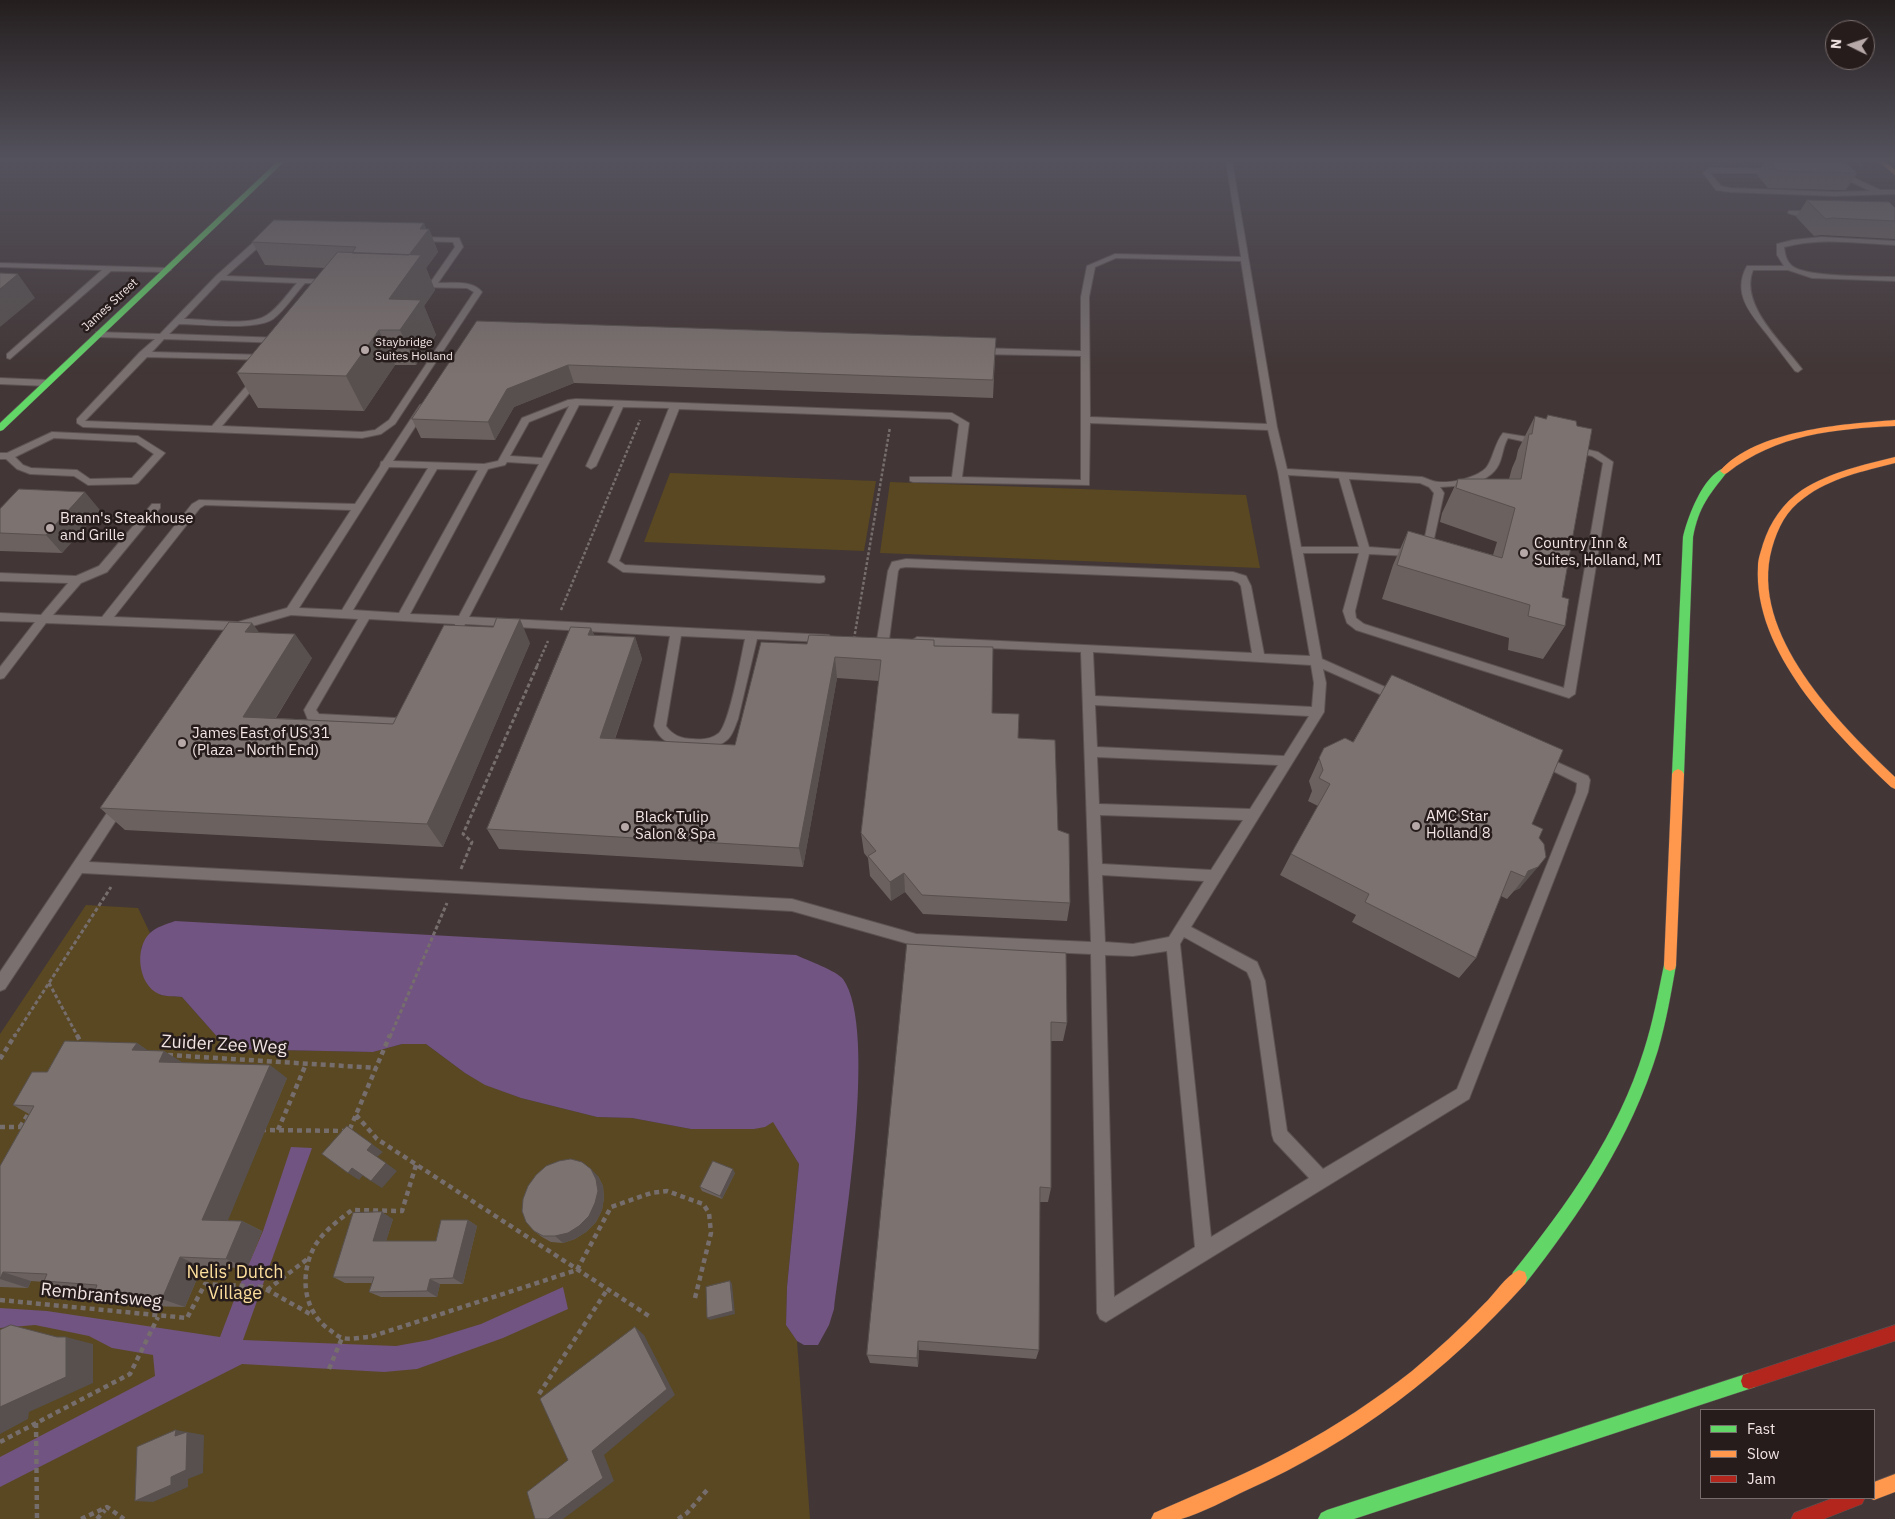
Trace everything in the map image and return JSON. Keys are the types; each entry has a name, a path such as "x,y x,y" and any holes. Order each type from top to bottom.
{"main road":[{"name":"James Street","path":"0,428 207,232"},
{"path":"1160,1519 1303,1454 1375,1409 1432,1364 1486,1313 1566,1220 1596,1173 1632,1100 1646,1066 1661,1010 1671,957 1688,538 1696,507 1714,481 1726,470 1754,451 1808,432 1895,423"},
{"path":"1895,460 1848,470 1810,488 1794,500 1781,513 1770,529 1763,546 1761,566 1762,591 1768,615 1794,668 1813,698 1837,727 1895,784"},
{"path":"1327,1519 1895,1333"},
{"path":"1875,1491 1895,1482"},
{"path":"1800,1519 1853,1499"}],"lane":[{"path":"1204,1251 1173,943 1318,712 1320,684 1283,472 1272,427 1241,232"},
{"path":"274,235 259,242 219,278 143,354 80,421 83,424 362,435 378,432 392,422 478,292 475,288 467,286 404,284"},
{"path":"409,238 456,240 458,243 459,247 433,285"},
{"path":"1789,268 1781,254 1780,246 1791,242 1827,240 1895,243"},
{"path":"913,479 1086,483 1084,420 1085,297 1091,266 1115,256 1246,260"},
{"path":"0,265 167,270"},
{"path":"10,356 109,268"},
{"path":"1798,369 1750,307 1744,279 1750,268 1789,268 1812,276 1895,279"},
{"path":"219,278 338,282 332,290"},
{"path":"176,321 250,323 264,320 270,317 303,281"},
{"path":"99,334 288,341 278,353"},
{"path":"967,350 1085,354"},
{"path":"143,354 274,359 215,429"},
{"path":"0,382 47,383"},
{"path":"291,610 427,400"},
{"path":"384,464 498,466 505,459 525,420 571,402 576,402 952,416 964,423 957,480"},
{"path":"453,636 576,402"},
{"path":"591,466 620,404"},
{"path":"675,406 613,562 623,568 820,579"},
{"path":"1084,420 1272,427"},
{"path":"52,435 138,439 160,453 135,481 88,482 77,472 30,471 20,467 4,456 52,435"},
{"path":"1343,476 1365,550 1349,611 1351,620 1360,627 1569,694 1608,462 1595,454 1506,435 1500,442 1493,466 1476,480 1433,485"},
{"path":"505,459 544,461"},
{"path":"346,613 434,466"},
{"path":"403,616 484,467"},
{"path":"1283,472 1422,480 1433,485 1439,492 1426,554 1365,550 1297,550"},
{"path":"106,620 196,506 203,502 211,500 358,507"},
{"path":"0,577 76,580 103,569 156,506"},
{"path":"1259,658 1246,586 1242,579 1233,576 906,563 896,565 893,571 888,640 1087,648 1259,658 1316,661 1415,704"},
{"path":"0,675 76,580"},
{"path":"0,617 238,626 291,610 676,632 836,638"},
{"path":"366,614 310,710 312,717 396,723 408,720 414,712"},
{"path":"228,642 238,626"},
{"path":"676,632 660,726 664,735 672,741 684,743 700,743 720,738 727,732 732,719 752,635"},
{"path":"1087,648 1098,948 1106,1313 1462,1094 1582,792 1584,780 1531,756"},
{"path":"1089,700 1318,712"},
{"path":"1091,752 1288,761"},
{"path":"0,984 125,798"},
{"path":"1093,809 1254,815"},
{"path":"79,867 792,905 916,940 1133,950 1173,943"},
{"path":"1095,869 1216,876"},
{"path":"1182,929 1252,967 1258,981 1280,1136 1322,1180"}],"path":[{"path":"0,1059 113,884"},
{"path":"259,1130 349,1131 438,926"},
{"path":"49,983 85,1050"},
{"name":"Zuider Zee Weg","path":"162,1055 377,1068"},
{"path":"278,1130 306,1064"},
{"path":"20,1127 34,1103"},
{"path":"356,1115 377,1140 652,1318"},
{"path":"0,1127 29,1127"},
{"path":"313,1315 305,1286 305,1271 312,1250 324,1235 352,1210 402,1211 416,1165"},
{"path":"310,1256 264,1289 313,1315 323,1327 342,1338 370,1337 578,1270 611,1207 651,1193 667,1191 703,1204 709,1213 711,1233 695,1298"},
{"name":"Rembrantsweg","path":"0,1300 158,1317 187,1318 205,1284 264,1289"},
{"path":"539,1394 607,1290"},
{"path":"0,1442 130,1374 158,1317"},
{"path":"329,1369 342,1338"},
{"path":"36,1423 37,1519"},
{"path":"678,1519 687,1513 708,1489"},
{"path":"81,1519 107,1508"},
{"path":"97,1519 107,1508"},
{"path":"107,1508 124,1519"}],"green space":[{"path":"670,473 876,481 864,551 644,542"},
{"path":"890,482 1246,495 1260,568 880,553"},
{"name":"Nelis' Dutch Village","path":"86,905 138,908 150,933 141,948 160,995 182,997 228,1049 373,1052 402,1044 426,1044 465,1073 486,1085 521,1098 597,1117 632,1118 691,1129 754,1129 773,1121 799,1164 787,1287 786,1325 797,1341 810,1519 0,1519 0,1034"}],"shaded area":[{"path":"175,921 796,955 840,976 843,979 853,1005 858,1043 858,1088 850,1189 834,1309 829,1325 818,1345 804,1345 797,1341 786,1325 787,1287 799,1164 773,1122 765,1127 754,1129 691,1129 632,1118 597,1117 521,1098 485,1085 465,1073 426,1044 402,1044 373,1052 228,1049 182,997 159,994 146,983 140,957 145,940 155,929"},
{"path":"291,1147 312,1148 243,1340 396,1346 429,1340 481,1324 563,1287 568,1309 503,1338 417,1369 384,1372 242,1364 0,1487 0,1457 155,1376 153,1355 112,1348 89,1336 35,1325 0,1328 0,1308 47,1311 220,1337 263,1231"}],"building":[{"path":"262,232 427,232 409,255 352,253 356,247 252,242"},
{"path":"338,252 421,255 389,299 421,300 400,330 379,330 346,376 237,373"},
{"path":"0,273 18,274 0,289"},
{"path":"477,321 996,338 993,380 568,365 507,389 488,422 412,419"},
{"path":"1548,415 1576,421 1577,426 1592,429 1562,597 1569,599 1565,626 1528,616 1530,605 1397,565 1408,531 1502,558 1515,508 1456,488 1458,479 1521,479 1529,434 1532,434 1535,416 1546,419"},
{"path":"19,489 85,492 46,535 0,533 0,509"},
{"path":"497,618 520,619 427,824 100,808 229,622 252,623 245,632 295,634 243,717 393,724 444,625 493,627"},
{"path":"571,627 591,628 588,635 635,637 600,738 735,745 761,642 807,644 809,635 934,640 934,646 993,647 992,713 1019,714 1018,738 1055,740 1058,830 1069,834 1070,903 922,895 904,873 890,882 868,856 876,851 861,833 881,660 835,657 799,848 487,829"},
{"name":"AMC Star Holland 8","path":"1392,675 1563,750 1532,824 1543,829 1539,838 1544,844 1546,857 1538,867 1528,871 1525,877 1511,871 1476,958 1365,902 1369,894 1291,854 1330,784 1319,778 1323,770 1319,758 1324,748 1345,738 1353,742"},
{"path":"907,944 1066,953 1067,1023 1051,1022 1051,1188 1040,1187 1039,1350 918,1341 917,1358 867,1355"},
{"path":"65,1041 137,1043 132,1050 164,1051 159,1062 270,1065 202,1220 242,1221 226,1259 180,1257 162,1299 121,1298 123,1294 94,1293 97,1285 44,1281 47,1274 3,1272 0,1279 0,1166 34,1106 13,1105 32,1072 47,1072"},
{"path":"347,1126 372,1144 367,1150 386,1163 371,1181 352,1168 348,1173 322,1154"},
{"path":"571,1159 582,1162 591,1169 596,1179 598,1191 595,1203 589,1216 568,1233 543,1236 534,1231 526,1222 522,1211 523,1199 528,1186 546,1166"},
{"path":"713,1161 733,1169 720,1196 700,1187"},
{"path":"382,1212 373,1241 436,1241 441,1220 468,1220 453,1278 430,1279 427,1291 369,1292 374,1277 333,1277 353,1213"},
{"path":"730,1281 733,1311 707,1318 706,1287"},
{"path":"11,1325 57,1337 66,1337 66,1377 0,1407 0,1330"},
{"path":"635,1327 667,1389 592,1451 603,1478 548,1519 535,1519 527,1492 568,1460 540,1399"},
{"path":"176,1430 175,1436 187,1432 186,1470 171,1477 171,1485 135,1501 137,1447"}],"traffic: fast":[{"path":"0,428 207,232"},
{"path":"1678,774 1688,537 1700,501 1724,471"},
{"path":"1519,1278 1575,1203 1608,1150 1622,1122 1635,1093 1654,1040 1670,965"},
{"path":"1327,1519 1749,1381"}],"traffic: slow":[{"path":"1724,471 1741,458 1761,447 1782,439 1828,429 1895,423"},
{"path":"1895,460 1838,477 1816,486 1801,496 1786,509 1775,525 1762,565 1764,600 1776,635 1795,670 1845,734 1895,784"},
{"path":"1670,965 1678,774"},
{"path":"1160,1519 1285,1463 1362,1418 1445,1353 1496,1304 1519,1278"},
{"path":"1875,1491 1895,1483"}],"traffic: jam":[{"path":"1749,1381 1895,1333"},
{"path":"1800,1519 1853,1499"}],"place":[{"name":"Staybridge Suites Holland","path":"365,350"},
{"name":"Brann's Steakhouse and Grille","path":"50,528"},
{"name":"Country Inn & Suites, Holland, MI","path":"1524,553"},
{"name":"James East of US 31 (Plaza - North End)","path":"182,743"},
{"name":"AMC Star Holland 8","path":"1416,826"},
{"name":"Black Tulip Salon & Spa","path":"625,827"}]}
